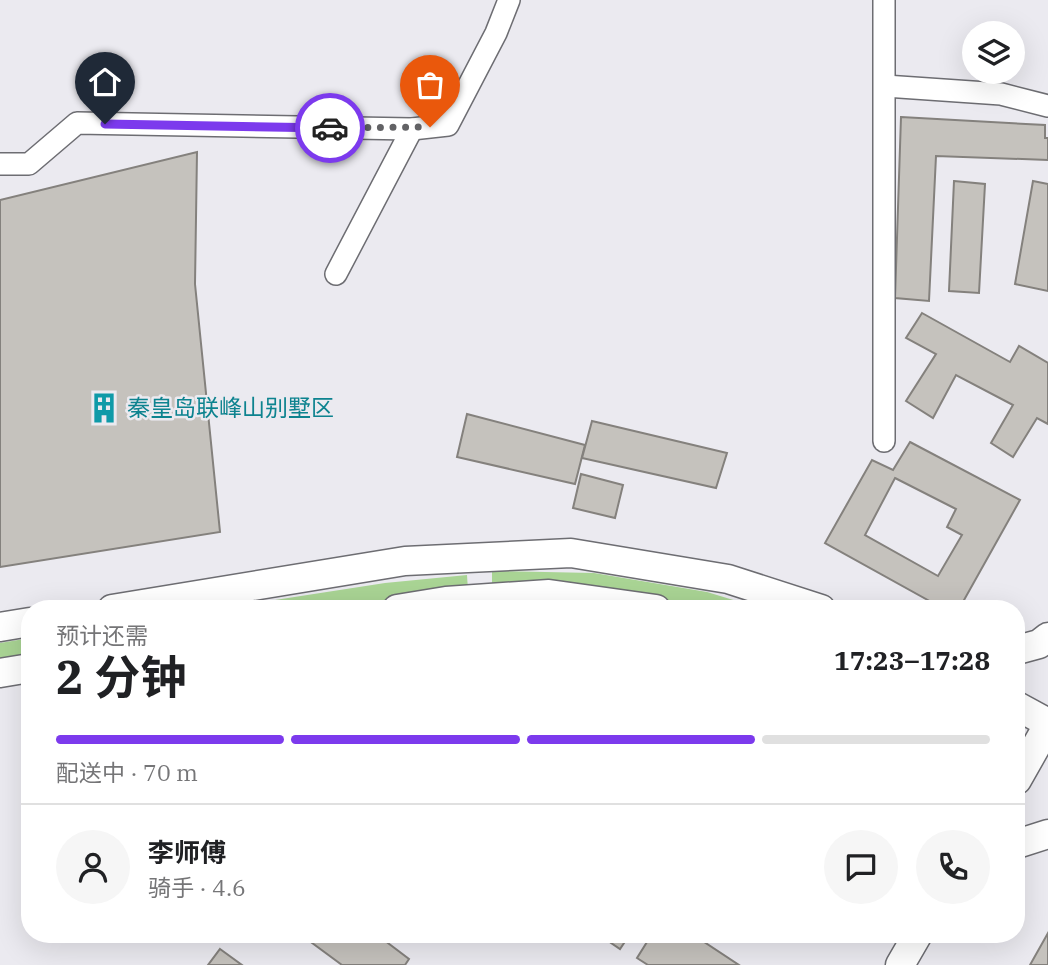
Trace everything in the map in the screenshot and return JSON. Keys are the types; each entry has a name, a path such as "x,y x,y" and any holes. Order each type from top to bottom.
{"main road":[{"path":"167,600 405,561 571,553 728,579 793,600"},
{"path":"461,600 549,594 592,600"},
{"path":"0,627 21,624"},
{"path":"1025,648 1039,644 1048,637"},
{"path":"0,673 21,670"},
{"path":"1025,711 1048,724 1027,769"},
{"path":"1025,841 1048,834"},
{"path":"900,965 913,943"}],"street":[{"path":"0,164 29,164 77,123 412,130 448,125 496,33 509,0"},
{"path":"884,0 884,441"},
{"path":"885,86 1001,94 1048,106"},
{"path":"336,274 412,130"}],"green space":[{"path":"492,571 594,573 707,592 733,600 655,600 588,588 492,589"},
{"path":"467,575 468,590 391,600 274,600 385,583"},
{"path":"21,640 21,659 0,662 0,643"}],"building":[{"path":"901,117 1045,125 1045,138 1048,138 1048,160 936,156 929,301 895,298"},
{"name":"秦皇岛联峰山别墅区","path":"197,152 195,284 220,532 0,567 0,200"},
{"path":"954,181 985,184 979,293 949,291"},
{"path":"1033,181 1048,184 1048,291 1015,284"},
{"path":"922,313 1010,362 1019,346 1048,363 1048,424 1037,418 1013,457 991,443 1013,405 956,375 933,418 906,401 936,354 906,338"},
{"path":"467,414 585,445 575,484 457,457"},
{"path":"592,421 727,453 716,488 582,458"},
{"path":"910,442 1020,500 964,600 928,600 825,543 872,460 893,470","holes":["895,478 956,509 947,527 962,535 938,576 865,535"]},
{"path":"581,474 623,485 615,518 573,508"},
{"path":"1048,933 1048,965 1030,965"},
{"path":"312,943 388,943 409,959 405,965 342,965"},
{"path":"611,943 624,943 620,949"},
{"path":"646,943 706,943 739,965 648,965 637,958"},
{"path":"220,949 242,965 208,965"}],"way so far":[{"path":"330,128 412,130 430,127"}],"place":[{"name":"秦皇岛联峰山别墅区","path":"104,408"}],"route":[{"path":"105,124 330,128"}]}
